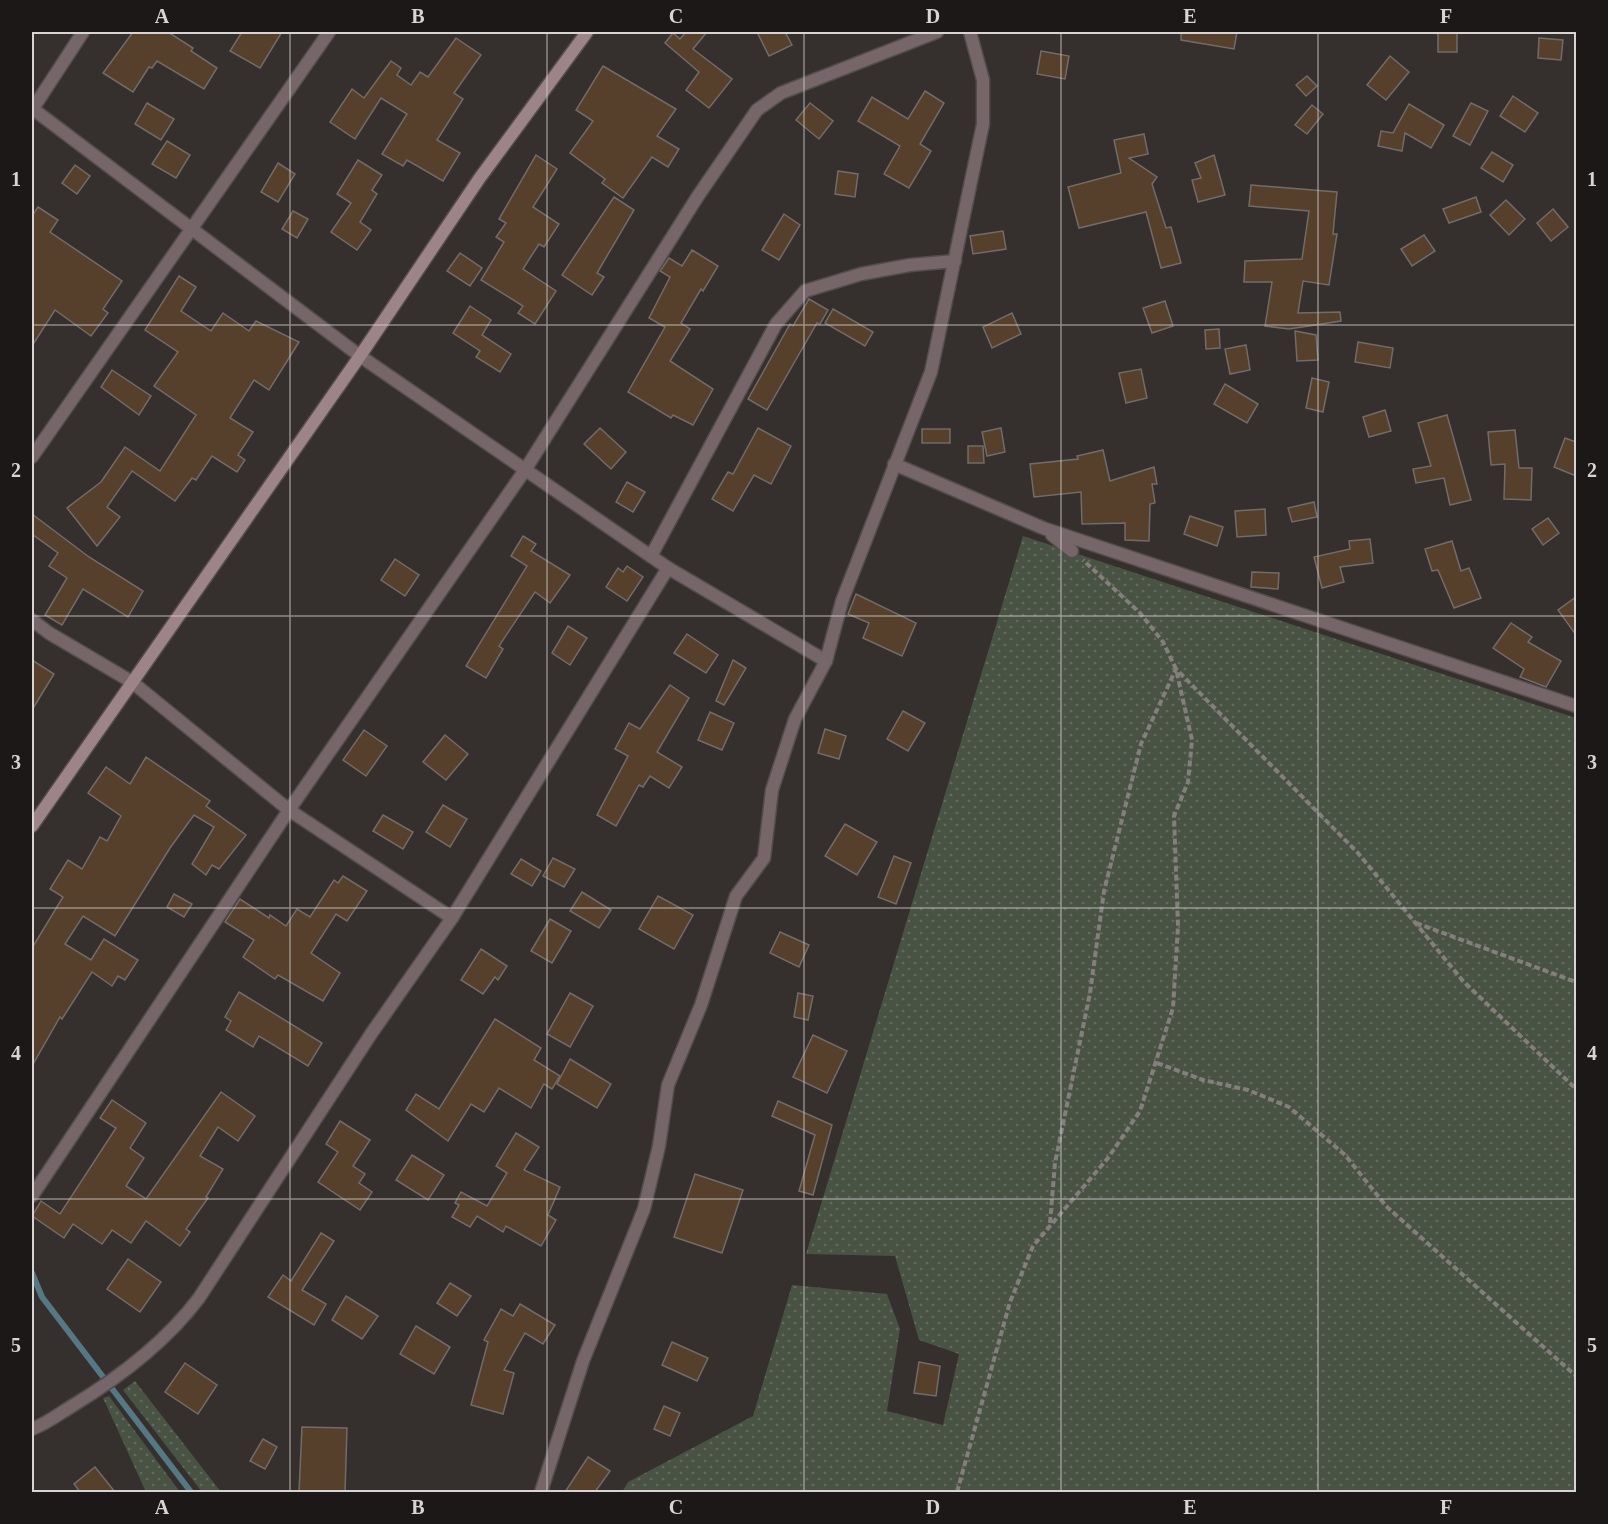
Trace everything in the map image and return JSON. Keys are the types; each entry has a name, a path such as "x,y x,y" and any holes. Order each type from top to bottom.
{"street":[{"path":"83,32 32,109 194,228 360,356 668,568 826,661"},
{"path":"32,457 329,32"},
{"path":"32,826 360,356 479,179 587,32"},
{"path":"32,1196 289,810 525,470 698,196 757,110 791,89 937,32"},
{"path":"541,1492 583,1361 644,1209 659,1146 668,1085 701,1005 736,896 764,858 772,790 795,719 826,661 842,601 931,372 983,124 983,80 970,32"},
{"path":"651,556 776,324 805,291 861,274 910,265 955,261"},
{"path":"894,464 1043,528 1576,706"},
{"path":"1043,528 1072,551"},
{"path":"32,1430 120,1374 156,1346 188,1312 370,1034 452,918 668,568"},
{"path":"32,620 49,633 132,682 289,810 452,918"}],"path":[{"path":"957,1492 1010,1302 1033,1246 1050,1223 1108,1158 1140,1111 1157,1064 1173,1008 1178,926 1174,816 1188,782 1192,740 1176,669 1164,642 1140,613 1072,551"},
{"path":"1176,669 1358,853 1463,981 1576,1089"},
{"path":"1050,1223 1055,1163 1090,993 1104,891 1140,744 1176,669"},
{"path":"1415,922 1576,982"},
{"path":"1157,1064 1203,1080 1248,1090 1289,1107 1345,1155 1394,1213 1576,1376"}],"green space":[{"path":"1023,536 1576,718 1576,1492 622,1492 628,1482 753,1416 792,1285 887,1294 900,1329 887,1411 943,1425 959,1354 919,1340 895,1256 806,1254"},
{"path":"135,1381 221,1492 202,1492 123,1390"},
{"path":"109,1396 180,1492 146,1492 103,1398"}],"building":[{"path":"133,32 168,32 193,48 191,51 217,68 204,89 157,61 152,68 149,67 133,92 103,73"},
{"path":"242,32 282,32 260,68 230,51"},
{"path":"686,32 707,32 693,49 732,79 709,108 686,90 699,72 665,43 673,33 680,39"},
{"path":"757,32 785,32 792,45 769,56"},
{"path":"1181,32 1237,32 1234,49 1181,40"},
{"path":"1438,32 1457,32 1457,52 1438,52"},
{"path":"456,38 481,55 454,93 463,99 437,140 460,153 443,181 407,160 403,166 382,154 407,114 381,98 355,139 330,122 352,89 364,98 391,61 401,68 397,75 411,85 420,72 428,77"},
{"path":"1539,38 1563,40 1561,60 1538,58"},
{"path":"1041,51 1069,56 1065,79 1037,74"},
{"path":"1390,56 1409,72 1386,100 1367,85"},
{"path":"603,66 676,109 657,136 679,149 668,167 652,157 623,198 602,183 605,179 570,153 593,121 576,110"},
{"path":"1307,76 1317,86 1306,96 1296,85"},
{"path":"925,91 944,103 920,144 931,151 909,188 884,174 900,146 858,121 872,97 908,119"},
{"path":"1513,96 1538,113 1525,132 1500,116"},
{"path":"147,103 174,119 161,140 135,124"},
{"path":"810,103 833,121 819,139 796,120"},
{"path":"1471,103 1488,111 1470,145 1453,136"},
{"path":"1409,104 1444,125 1431,148 1405,133 1402,151 1378,146 1381,131 1393,133"},
{"path":"1312,105 1323,114 1307,134 1295,125"},
{"path":"1144,134 1148,154 1129,158 1157,177 1152,184 1166,228 1171,227 1181,263 1161,268 1146,212 1079,228 1068,187 1121,173 1114,140"},
{"path":"167,141 190,155 176,178 152,164"},
{"path":"1492,152 1513,165 1503,182 1481,168"},
{"path":"536,155 557,169 533,207 559,224 544,247 539,244 523,269 556,291 535,324 518,313 523,306 481,280 504,242 496,237 506,223 499,219"},
{"path":"1214,155 1225,195 1198,202 1192,180 1201,178 1195,163"},
{"path":"358,160 382,175 372,190 377,194 360,222 371,230 357,250 331,232 351,203 337,194"},
{"path":"278,163 295,174 278,202 261,192"},
{"path":"75,165 90,176 77,194 62,183"},
{"path":"838,171 858,174 855,197 835,194"},
{"path":"1251,185 1337,192 1333,234 1337,234 1329,285 1303,281 1298,313 1340,312 1341,321 1289,329 1265,326 1272,282 1244,282 1245,261 1302,259 1309,211 1249,206"},
{"path":"614,197 634,210 597,273 604,277 592,295 562,275"},
{"path":"1476,197 1481,212 1449,223 1443,209"},
{"path":"1506,200 1525,219 1509,235 1490,215"},
{"path":"38,207 58,220 50,232 122,281 103,309 108,313 91,336 55,310 32,346 32,216"},
{"path":"1553,209 1568,227 1551,241 1537,223"},
{"path":"293,211 308,219 297,238 282,229"},
{"path":"784,214 800,225 779,260 762,250"},
{"path":"1003,231 1006,249 973,254 970,236"},
{"path":"1424,235 1435,251 1412,266 1401,249"},
{"path":"692,250 718,266 681,323 690,329 670,361 713,389 693,425 673,415 671,418 628,392 665,327 649,318 670,277 660,271 669,258 682,266"},
{"path":"460,253 482,268 470,286 447,271"},
{"path":"179,276 196,287 181,311 211,331 223,313 249,331 256,321 299,342 269,390 254,380 230,418 253,432 238,455 245,460 237,472 212,456 196,480 192,478 175,501 132,471 107,507 120,517 97,546 67,508 101,482 125,447 160,471 196,415 154,386 178,352 145,330"},
{"path":"809,299 828,310 820,324 817,323 767,410 748,399 790,324 793,326"},
{"path":"1165,301 1173,326 1152,333 1143,308"},
{"path":"470,306 491,320 482,335 511,354 500,372 476,357 480,351 453,333"},
{"path":"833,309 873,332 865,346 825,323"},
{"path":"1012,313 1021,334 992,348 983,327"},
{"path":"1219,329 1220,348 1206,349 1205,330"},
{"path":"1295,331 1316,335 1318,360 1297,361"},
{"path":"1358,342 1393,348 1390,368 1355,362"},
{"path":"1246,345 1250,370 1230,374 1225,349"},
{"path":"1141,369 1147,398 1126,403 1119,373"},
{"path":"112,370 151,396 139,415 101,387"},
{"path":"1312,378 1329,382 1323,412 1306,408"},
{"path":"1225,384 1258,404 1247,423 1214,404"},
{"path":"1385,410 1391,431 1369,437 1363,417"},
{"path":"1447,415 1471,500 1450,505 1444,478 1416,483 1413,469 1431,466 1418,423"},
{"path":"600,428 626,452 611,469 584,444"},
{"path":"758,428 791,446 771,484 754,475 733,511 712,499 728,472 733,474"},
{"path":"1001,428 1005,452 987,456 982,432"},
{"path":"922,429 950,429 950,443 922,443"},
{"path":"1515,430 1519,468 1532,468 1531,500 1504,499 1505,464 1491,465 1488,432"},
{"path":"1565,438 1576,442 1576,476 1554,467"},
{"path":"968,446 983,446 984,463 968,463"},
{"path":"1103,450 1110,481 1154,467 1157,484 1152,484 1155,503 1150,504 1149,541 1125,540 1125,523 1082,524 1081,492 1034,497 1030,464 1078,459 1077,456"},
{"path":"627,482 645,492 633,512 616,502"},
{"path":"1314,502 1317,517 1292,522 1288,508"},
{"path":"1265,509 1266,535 1237,537 1235,511"},
{"path":"32,514 89,557 143,591 128,617 83,589 62,625 45,615 67,578 49,566 58,553 32,534"},
{"path":"1190,516 1223,527 1217,546 1184,534"},
{"path":"1548,518 1559,533 1543,545 1532,529"},
{"path":"523,536 536,544 531,551 570,575 550,603 535,592 499,646 503,649 486,678 466,666 527,566 511,556"},
{"path":"1370,539 1373,563 1340,567 1344,582 1322,588 1314,557 1350,549 1349,541"},
{"path":"1452,541 1461,571 1469,568 1481,598 1454,608 1438,570 1432,571 1425,549"},
{"path":"395,559 419,575 405,596 381,580"},
{"path":"627,566 643,577 627,601 606,587 618,568 623,572"},
{"path":"1252,572 1279,573 1278,589 1251,587"},
{"path":"856,594 916,623 902,656 863,638 869,623 848,614"},
{"path":"1576,597 1576,635 1558,610"},
{"path":"1511,623 1532,637 1528,642 1561,661 1546,687 1520,677 1524,669 1493,648"},
{"path":"568,626 587,638 570,665 552,653"},
{"path":"687,634 718,655 706,673 674,653"},
{"path":"32,660 54,674 32,710"},
{"path":"733,660 746,668 724,705 716,701"},
{"path":"670,685 689,698 657,752 682,767 669,788 650,776 643,787 639,785 616,826 597,815 628,756 615,749 629,723 640,729"},
{"path":"903,711 925,723 908,751 887,739"},
{"path":"710,712 734,723 722,750 698,740"},
{"path":"825,729 846,736 839,759 818,753"},
{"path":"364,730 387,746 366,776 343,760"},
{"path":"445,735 468,754 446,780 423,762"},
{"path":"146,757 210,801 206,806 246,835 219,869 212,865 206,875 192,864 214,827 194,815 170,848 115,936 83,916 65,944 91,960 104,939 138,960 125,980 118,976 112,986 92,972 62,1019 60,1017 32,1066 32,948 63,897 50,889 68,860 82,869 100,837 107,841 121,816 88,793 106,767 130,784"},
{"path":"443,805 467,819 450,847 426,832"},
{"path":"383,815 413,832 403,849 373,831"},
{"path":"845,824 877,842 857,875 825,856"},
{"path":"894,856 911,863 896,904 878,897"},
{"path":"553,858 575,869 564,887 543,876"},
{"path":"521,859 541,871 532,886 511,874"},
{"path":"343,876 367,891 347,921 336,914 311,953 340,973 323,1001 278,975 275,979 243,957 254,940 225,922 240,899 286,926 297,909 310,917 334,880 338,883"},
{"path":"582,892 611,910 599,928 570,911"},
{"path":"174,894 192,904 184,917 167,907"},
{"path":"658,896 693,915 674,949 639,929"},
{"path":"550,919 571,931 552,963 531,951"},
{"path":"780,932 809,945 799,967 770,953"},
{"path":"481,949 507,966 498,980 495,977 483,994 461,980"},
{"path":"239,992 322,1043 308,1066 259,1036 253,1047 226,1030 231,1021 225,1017"},
{"path":"570,993 593,1006 570,1047 547,1034"},
{"path":"798,993 813,996 808,1020 794,1017"},
{"path":"495,1019 541,1048 534,1060 560,1076 552,1089 544,1084 531,1108 499,1088 484,1112 471,1104 448,1141 406,1110 416,1094 439,1109"},
{"path":"813,1035 847,1051 827,1093 793,1077"},
{"path":"570,1059 611,1084 597,1108 557,1084"},
{"path":"221,1092 255,1116 238,1141 218,1127 200,1156 223,1169 206,1197 208,1198 186,1229 190,1232 180,1246 146,1221 131,1243 112,1230 102,1244 73,1224 64,1238 32,1216 41,1201 60,1214 116,1128 100,1118 112,1100 146,1123 130,1148 144,1158 126,1186 146,1199"},
{"path":"778,1101 832,1125 813,1195 799,1191 815,1135 772,1116"},
{"path":"340,1121 370,1140 353,1166 365,1174 359,1183 372,1192 360,1210 318,1182 338,1152 326,1144"},
{"path":"516,1133 539,1147 524,1170 560,1187 548,1215 556,1220 541,1246 506,1226 503,1232 477,1216 470,1227 452,1217 459,1205 455,1203 461,1192 487,1206 507,1173 496,1166"},
{"path":"412,1155 444,1175 428,1200 396,1180"},
{"path":"695,1174 743,1190 722,1253 674,1237"},
{"path":"321,1233 334,1241 302,1290 326,1304 314,1325 268,1297 283,1275 291,1281"},
{"path":"128,1259 161,1282 140,1312 107,1289"},
{"path":"450,1283 471,1296 457,1316 437,1303"},
{"path":"346,1296 378,1316 362,1339 332,1320"},
{"path":"520,1304 555,1325 543,1344 525,1333 504,1370 514,1373 503,1414 471,1405 488,1342 484,1340 501,1309 513,1316"},
{"path":"416,1326 450,1347 434,1374 400,1354"},
{"path":"672,1342 708,1358 697,1381 662,1365"},
{"path":"919,1362 940,1366 936,1396 914,1393"},
{"path":"185,1363 217,1385 198,1414 165,1392"},
{"path":"664,1406 680,1413 670,1436 654,1429"},
{"path":"302,1427 347,1428 345,1492 299,1492"},
{"path":"263,1439 277,1447 265,1469 250,1461"},
{"path":"588,1457 610,1471 595,1492 565,1492"},
{"path":"95,1467 115,1492 80,1492 74,1484"}],"waterway":[{"path":"32,1273 42,1297 191,1492"}]}
